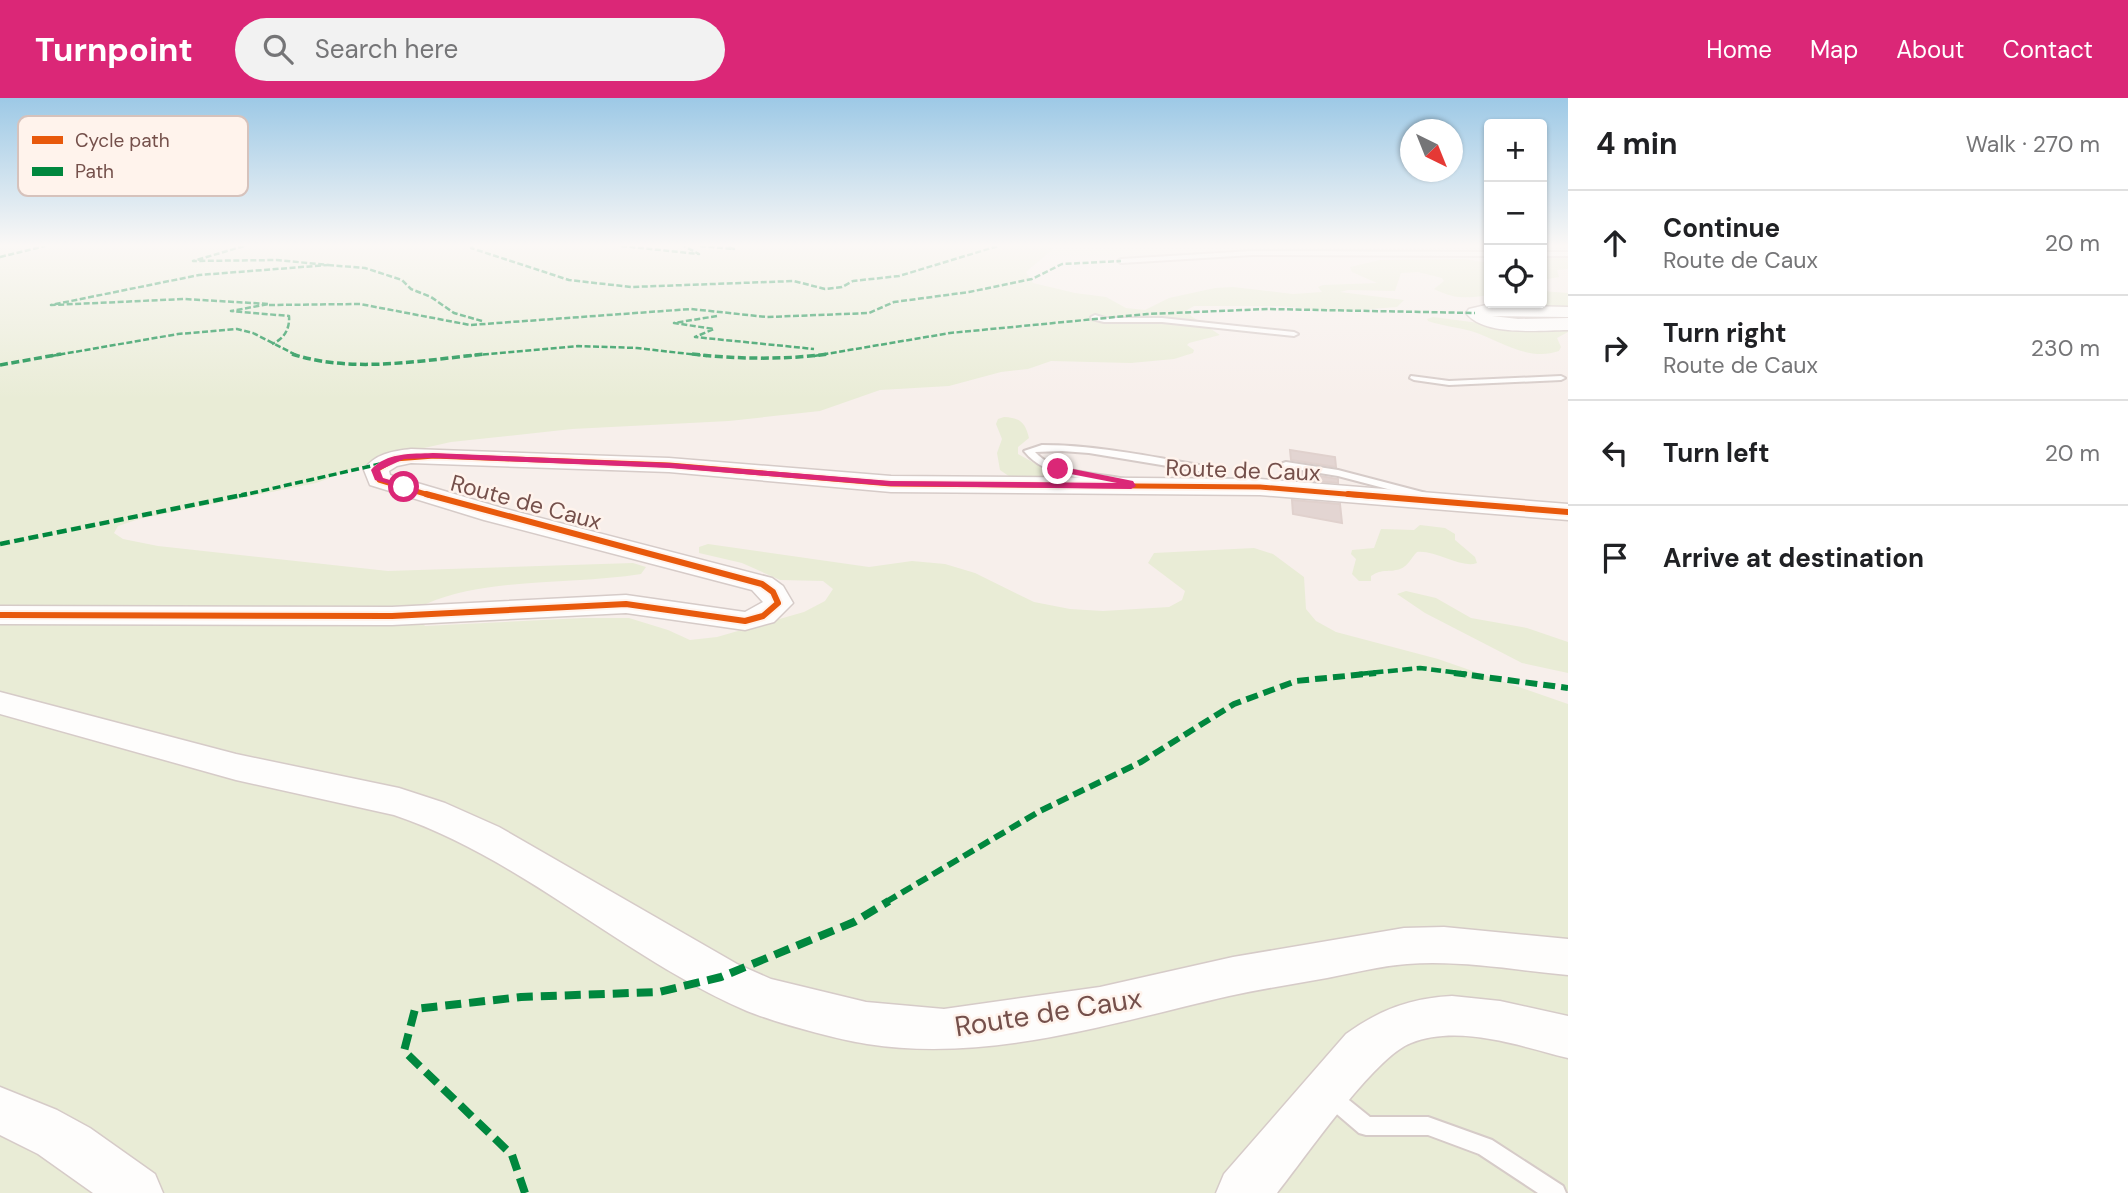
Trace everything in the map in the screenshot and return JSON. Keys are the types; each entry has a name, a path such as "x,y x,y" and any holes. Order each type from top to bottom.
{"street":[{"path":"1568,312 1486,310 1475,313 1487,320 1501,323 1568,324"},
{"name":"Route de Caux","path":"0,615 392,616 626,604 745,621 758,619 772,612 778,603 773,592 762,584 492,514 379,480 376,470 380,465 403,457 669,465 891,484 1260,487 1568,512"},
{"name":"Route de Caux","path":"0,703 236,767 348,789 432,813 485,837 721,976 764,997 866,1023 944,1030 999,1024 1100,1007 1233,975 1404,946 1444,945 1568,957"},
{"path":"1243,1193 1363,1049 1385,1032 1413,1021 1448,1017 1483,1020 1568,1037"},
{"path":"0,1111 35,1123 69,1142 136,1193"}],"lane":[{"path":"1095,317 1104,320 1162,320 1294,334"},
{"path":"1414,378 1482,383 1566,378"},
{"path":"1131,486 1130,483 1058,469 1038,461 1029,451 1037,447 1071,449 1216,471"},
{"path":"1286,465 1363,479 1425,496 1431,501"},
{"path":"1326,1093 1366,1126 1428,1126 1447,1132 1485,1147 1556,1193"}],"green space":[{"path":"0,297 1106,297 1126,308 1145,310 1173,297 1381,297 1404,300 1397,307 1333,312 1282,306 1194,306 1187,310 1191,316 1220,335 1189,343 1187,345 1194,350 1193,353 1174,359 1131,363 1051,361 1028,369 1001,372 949,386 880,390 820,411 729,421 572,429 451,442 393,455 316,483 139,519 118,526 114,533 123,539 158,546 388,571 633,563 646,567 641,574 503,586 450,595 426,604 419,619 425,626 629,618 690,640 717,637 804,612 825,601 833,589 823,581 780,580 742,563 699,553 699,547 708,544 869,567 912,561 945,564 975,573 1034,602 1070,609 1103,611 1169,607 1182,600 1185,591 1148,563 1154,553 1254,548 1273,554 1304,577 1306,609 1316,621 1336,632 1438,659 1568,704 1568,1193 0,1193"},
{"path":"1547,297 1568,297 1568,321 1556,315 1523,308 1547,308"},
{"path":"1433,317 1502,326 1568,326 1568,332 1557,338 1561,347 1559,351 1536,354 1471,331 1428,321 1427,319"},
{"path":"1014,418 1024,425 1029,438 1018,447 1018,454 1054,474 1048,480 1013,479 1000,470 997,453 1002,439 996,424 998,419"},
{"path":"1420,525 1445,528 1455,534 1455,540 1475,557 1477,563 1464,564 1417,552 1403,568 1382,571 1371,576 1371,581 1359,581 1352,574 1356,559 1351,554 1352,550 1374,548 1381,529 1414,530"},
{"path":"1406,591 1436,598 1471,618 1527,628 1568,642 1568,673 1522,663 1425,613 1397,594"}],"building":[{"path":"1290,450 1335,457 1336,467 1291,460"},
{"path":"1291,471 1338,479 1338,483 1292,479"},
{"path":"1292,500 1340,504 1342,523 1293,514"}],"marked path":[{"path":"90,297 51,305 185,299 269,304 231,311 289,316 290,326 280,341 272,344"},
{"path":"431,297 454,313 482,321"},
{"path":"269,305 373,305 470,325 691,309 767,317 869,313 894,302 931,297"},
{"path":"0,365 178,334 237,329 253,333 288,353 313,361 378,364 578,346 637,348 715,357 806,357 856,351 950,333 1147,314 1268,309 1475,313"},
{"path":"717,316 674,323 714,329 695,337 814,349"},
{"path":"0,544 248,494 380,464"},
{"path":"525,1193 512,1155 404,1051 415,1009 521,997 659,992 721,977 854,922 1040,811 1141,762 1234,704 1296,681 1420,668 1568,688"}],"cycle path":[{"path":"0,615 392,616 626,604 745,621 763,616 778,603 773,592 762,584 493,514 379,480 376,470 382,465 411,456 669,465 891,484 1260,487 1568,512"}],"route":[{"path":"404,487 379,480 376,470 389,460 433,456 669,465 891,484 1131,486 1130,483 1109,478 1058,469"}]}
